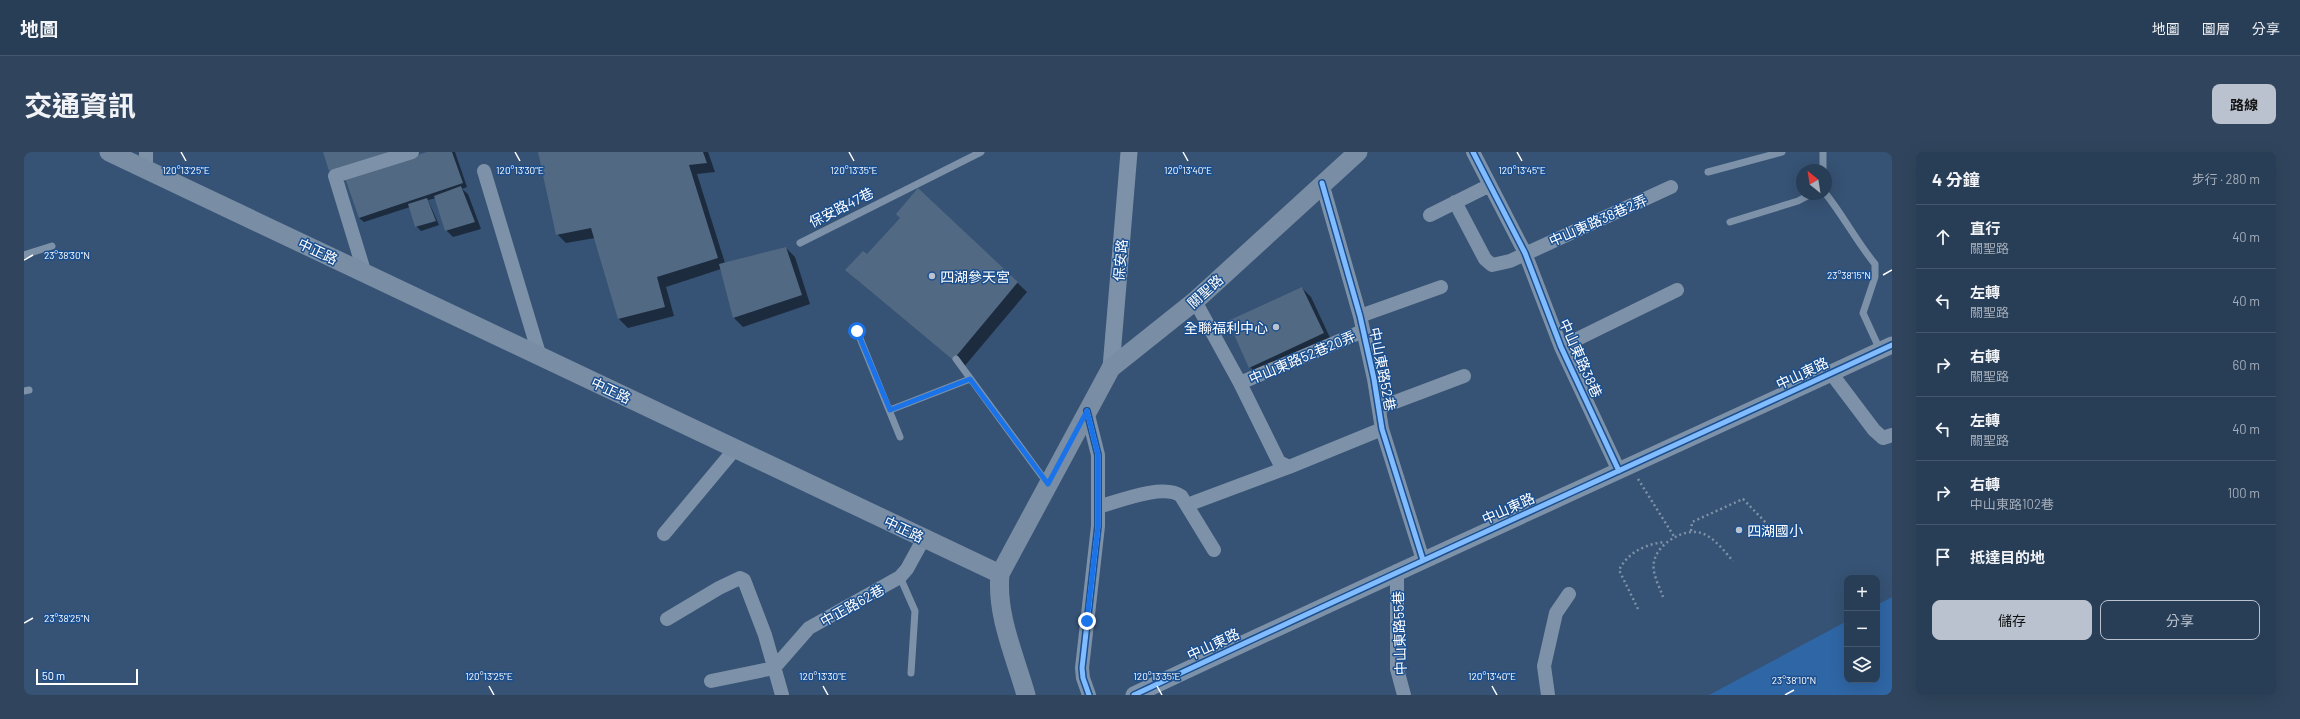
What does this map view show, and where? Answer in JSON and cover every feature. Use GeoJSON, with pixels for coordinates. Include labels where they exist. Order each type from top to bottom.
{"type":"FeatureCollection","features":[{"type":"Feature","properties":{"kind":"main road","name":"中正路"},"geometry":{"type":"LineString","coordinates":[[109,152],[146,161],[365,274],[1000,574]]}},
{"type":"Feature","properties":{"kind":"main road","name":"關聖路"},"geometry":{"type":"LineString","coordinates":[[1000,574],[1111,368],[1195,301],[1322,183],[1358,152]]}},
{"type":"Feature","properties":{"kind":"main road"},"geometry":{"type":"LineString","coordinates":[[1000,574],[998,593],[1001,609],[1026,695]]}},
{"type":"Feature","properties":{"kind":"street"},"geometry":{"type":"LineString","coordinates":[[365,274],[335,176],[412,152]]}},
{"type":"Feature","properties":{"kind":"street","name":"保安路"},"geometry":{"type":"LineString","coordinates":[[1111,368],[1129,152]]}},
{"type":"Feature","properties":{"kind":"street","name":"中山東路38巷"},"geometry":{"type":"LineString","coordinates":[[1475,153],[1525,253],[1561,347],[1619,472]]}},
{"type":"Feature","properties":{"kind":"street"},"geometry":{"type":"LineString","coordinates":[[484,171],[540,357]]}},
{"type":"Feature","properties":{"kind":"street","name":"中山東路52巷"},"geometry":{"type":"LineString","coordinates":[[1322,183],[1360,316],[1382,429],[1423,560]]}},
{"type":"Feature","properties":{"kind":"street"},"geometry":{"type":"LineString","coordinates":[[1430,215],[1490,185]]}},
{"type":"Feature","properties":{"kind":"street","name":"中山東路38巷2弄"},"geometry":{"type":"LineString","coordinates":[[1455,202],[1485,259],[1492,265],[1510,261],[1671,187]]}},
{"type":"Feature","properties":{"kind":"street"},"geometry":{"type":"LineString","coordinates":[[1360,316],[1440,287]]}},
{"type":"Feature","properties":{"kind":"street"},"geometry":{"type":"LineString","coordinates":[[1561,347],[1677,290]]}},
{"type":"Feature","properties":{"kind":"street","name":"中山東路52巷20弄"},"geometry":{"type":"LineString","coordinates":[[1195,301],[1240,383],[1279,462],[1289,467]]}},
{"type":"Feature","properties":{"kind":"street","name":"中山東路52巷20弄"},"geometry":{"type":"LineString","coordinates":[[1240,383],[1363,331]]}},
{"type":"Feature","properties":{"kind":"street","name":"中山東路"},"geometry":{"type":"LineString","coordinates":[[1134,695],[1397,571],[1619,472],[1886,348]]}},
{"type":"Feature","properties":{"kind":"street"},"geometry":{"type":"LineString","coordinates":[[1831,373],[1874,430],[1883,438],[1892,435]]}},
{"type":"Feature","properties":{"kind":"street"},"geometry":{"type":"LineString","coordinates":[[1379,408],[1464,376]]}},
{"type":"Feature","properties":{"kind":"street"},"geometry":{"type":"LineString","coordinates":[[1087,411],[1098,455],[1098,526],[1082,668],[1088,695]]}},
{"type":"Feature","properties":{"kind":"street"},"geometry":{"type":"LineString","coordinates":[[1187,506],[1382,429]]}},
{"type":"Feature","properties":{"kind":"street"},"geometry":{"type":"LineString","coordinates":[[664,534],[735,449]]}},
{"type":"Feature","properties":{"kind":"street"},"geometry":{"type":"LineString","coordinates":[[1098,507],[1168,490],[1181,496],[1214,550]]}},
{"type":"Feature","properties":{"kind":"street","name":"中正路62巷"},"geometry":{"type":"LineString","coordinates":[[774,668],[809,628],[900,577],[907,569],[924,538]]}},
{"type":"Feature","properties":{"kind":"street","name":"中山東路55巷"},"geometry":{"type":"LineString","coordinates":[[1397,571],[1397,670],[1404,695]]}},
{"type":"Feature","properties":{"kind":"street"},"geometry":{"type":"LineString","coordinates":[[667,619],[724,585],[740,578],[744,580],[749,589],[782,695]]}},
{"type":"Feature","properties":{"kind":"street"},"geometry":{"type":"LineString","coordinates":[[1548,695],[1544,666],[1556,613],[1569,594]]}},
{"type":"Feature","properties":{"kind":"street"},"geometry":{"type":"LineString","coordinates":[[711,681],[774,668]]}},
{"type":"Feature","properties":{"kind":"lane","name":"保安路47巷"},"geometry":{"type":"LineString","coordinates":[[800,243],[981,152]]}},
{"type":"Feature","properties":{"kind":"lane"},"geometry":{"type":"LineString","coordinates":[[1708,172],[1782,152]]}},
{"type":"Feature","properties":{"kind":"lane"},"geometry":{"type":"LineString","coordinates":[[1823,152],[1823,164]]}},
{"type":"Feature","properties":{"kind":"lane"},"geometry":{"type":"LineString","coordinates":[[1730,222],[1798,200]]}},
{"type":"Feature","properties":{"kind":"lane"},"geometry":{"type":"LineString","coordinates":[[1830,200],[1861,247],[1875,264],[1875,277],[1863,313],[1886,348]]}},
{"type":"Feature","properties":{"kind":"lane"},"geometry":{"type":"LineString","coordinates":[[24,255],[52,246]]}},
{"type":"Feature","properties":{"kind":"lane"},"geometry":{"type":"LineString","coordinates":[[857,331],[900,437]]}},
{"type":"Feature","properties":{"kind":"lane"},"geometry":{"type":"LineString","coordinates":[[956,360],[1048,484]]}},
{"type":"Feature","properties":{"kind":"lane"},"geometry":{"type":"LineString","coordinates":[[890,410],[970,379]]}},
{"type":"Feature","properties":{"kind":"lane"},"geometry":{"type":"LineString","coordinates":[[900,577],[915,612],[911,673]]}},
{"type":"Feature","properties":{"kind":"path"},"geometry":{"type":"LineString","coordinates":[[1638,478],[1675,538]]}},
{"type":"Feature","properties":{"kind":"path"},"geometry":{"type":"LineString","coordinates":[[1691,532],[1692,522],[1743,499],[1770,528]]}},
{"type":"Feature","properties":{"kind":"path"},"geometry":{"type":"LineString","coordinates":[[1638,609],[1619,570],[1624,560],[1648,543],[1666,542],[1691,532],[1705,534],[1719,545],[1733,561]]}},
{"type":"Feature","properties":{"kind":"path"},"geometry":{"type":"LineString","coordinates":[[1663,597],[1653,571],[1655,558],[1666,542]]}},
{"type":"Feature","properties":{"kind":"shaded area"},"geometry":{"type":"Polygon","coordinates":[[[1892,597],[1892,695],[1709,695],[1844,623],[1844,683],[1880,683],[1880,603],[1892,597]]]}},
{"type":"Feature","properties":{"kind":"building"},"geometry":{"type":"Polygon","coordinates":[[[323,152],[389,152],[329,171],[323,152]]]}},
{"type":"Feature","properties":{"kind":"building"},"geometry":{"type":"Polygon","coordinates":[[[427,152],[452,152],[463,183],[359,218],[345,178],[427,152]]]}},
{"type":"Feature","properties":{"kind":"building"},"geometry":{"type":"Polygon","coordinates":[[[538,152],[703,152],[707,163],[689,165],[718,258],[657,277],[665,307],[618,319],[591,228],[556,235],[538,152]]]}},
{"type":"Feature","properties":{"kind":"building"},"geometry":{"type":"Polygon","coordinates":[[[461,186],[475,222],[445,231],[434,196],[461,186]]]}},
{"type":"Feature","properties":{"kind":"building","name":"四湖參天宮"},"geometry":{"type":"Polygon","coordinates":[[[918,188],[1018,282],[953,360],[845,270],[863,251],[867,254],[900,218],[896,214],[918,188]]]}},
{"type":"Feature","properties":{"kind":"building"},"geometry":{"type":"Polygon","coordinates":[[[427,198],[436,221],[415,227],[408,204],[427,198]]]}},
{"type":"Feature","properties":{"kind":"building"},"geometry":{"type":"Polygon","coordinates":[[[786,247],[802,295],[733,318],[719,264],[786,247]]]}},
{"type":"Feature","properties":{"kind":"building","name":"全聯福利中心"},"geometry":{"type":"Polygon","coordinates":[[[1302,287],[1324,333],[1249,368],[1228,321],[1302,287]]]}},
{"type":"Feature","properties":{"kind":"cycle path"},"geometry":{"type":"LineString","coordinates":[[1473,152],[1525,253],[1561,347],[1619,471]]}},
{"type":"Feature","properties":{"kind":"cycle path"},"geometry":{"type":"LineString","coordinates":[[1322,183],[1360,316],[1374,379],[1382,429],[1423,560]]}},
{"type":"Feature","properties":{"kind":"cycle path"},"geometry":{"type":"LineString","coordinates":[[1134,695],[1892,345]]}},
{"type":"Feature","properties":{"kind":"cycle path"},"geometry":{"type":"LineString","coordinates":[[1087,411],[1098,455],[1098,526],[1082,668],[1083,678],[1089,695]]}},
{"type":"Feature","properties":{"kind":"place","name":"四湖參天宮"},"geometry":{"type":"Point","coordinates":[932,276]}},
{"type":"Feature","properties":{"kind":"place","name":"全聯福利中心"},"geometry":{"type":"Point","coordinates":[1276,327]}},
{"type":"Feature","properties":{"kind":"place","name":"四湖國小"},"geometry":{"type":"Point","coordinates":[1739,530]}},
{"type":"Feature","properties":{"kind":"route"},"geometry":{"type":"LineString","coordinates":[[857,331],[890,410],[970,379],[1048,484],[1087,411],[1098,455],[1098,526],[1087,621]]}}]}
